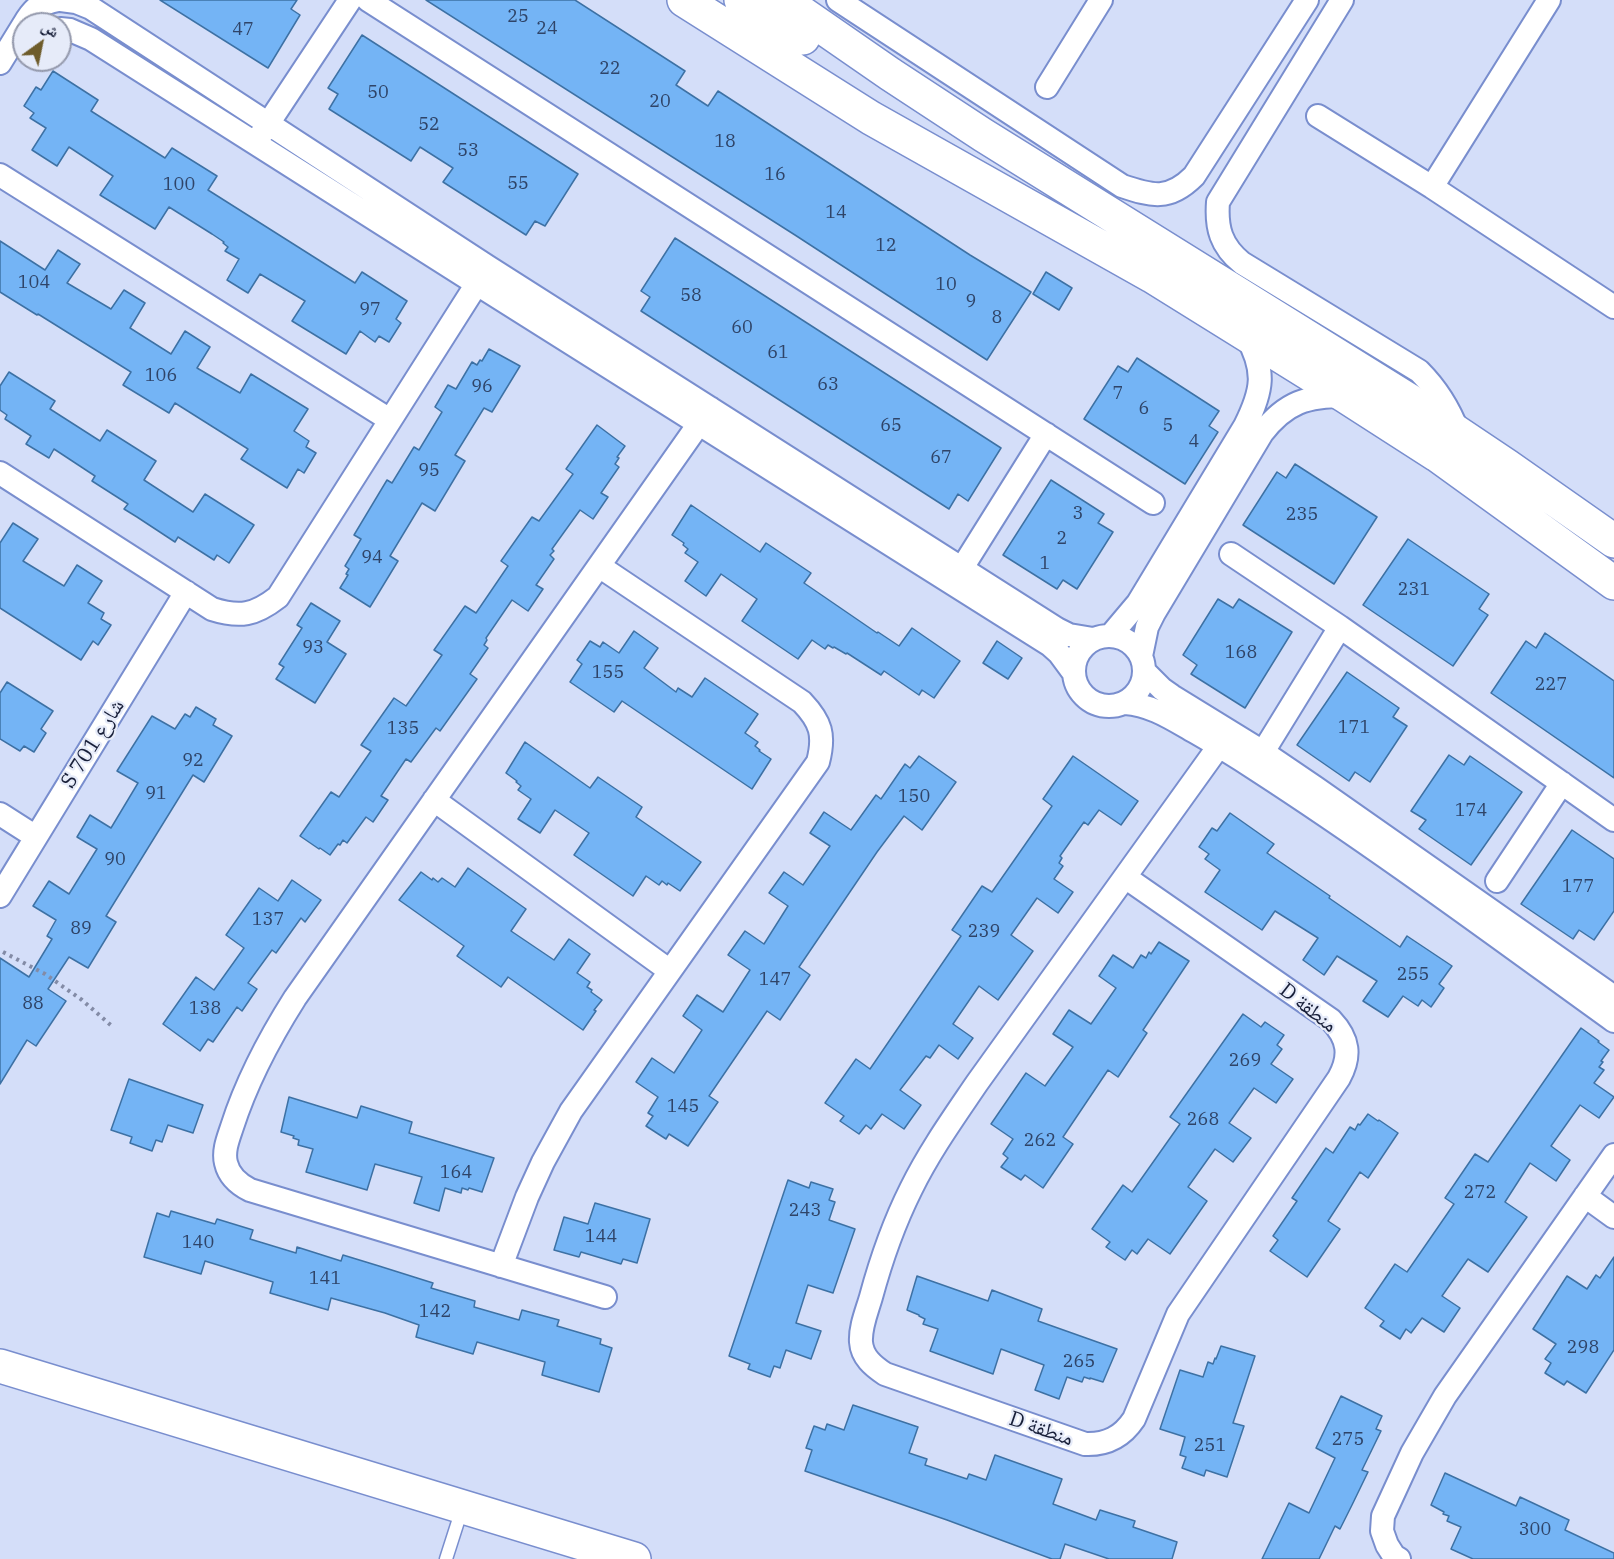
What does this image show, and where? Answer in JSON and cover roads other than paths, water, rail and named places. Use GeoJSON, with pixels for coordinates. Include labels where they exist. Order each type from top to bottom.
{"type":"FeatureCollection","features":[{"type":"Feature","properties":{"kind":"street"},"geometry":{"type":"LineString","coordinates":[[33,12],[43,3],[60,0],[76,2],[91,8],[262,133],[704,415],[1050,645],[1059,652],[1073,672]]}},
{"type":"Feature","properties":{"kind":"street"},"geometry":{"type":"LineString","coordinates":[[262,133],[350,0]]}},
{"type":"Feature","properties":{"kind":"street"},"geometry":{"type":"LineString","coordinates":[[368,0],[1152,503]]}},
{"type":"Feature","properties":{"kind":"street"},"geometry":{"type":"LineString","coordinates":[[684,0],[871,118],[1152,276],[1345,396],[1437,455],[1614,583]]}},
{"type":"Feature","properties":{"kind":"street"},"geometry":{"type":"LineString","coordinates":[[741,0],[847,64],[890,74]]}},
{"type":"Feature","properties":{"kind":"street"},"geometry":{"type":"LineString","coordinates":[[783,0],[890,74],[1010,151],[1358,367],[1458,432],[1614,541]]}},
{"type":"Feature","properties":{"kind":"street"},"geometry":{"type":"LineString","coordinates":[[838,0],[1122,186],[1146,194],[1158,195],[1179,188],[1194,176],[1307,0]]}},
{"type":"Feature","properties":{"kind":"street"},"geometry":{"type":"LineString","coordinates":[[1047,87],[1101,0]]}},
{"type":"Feature","properties":{"kind":"street"},"geometry":{"type":"LineString","coordinates":[[1342,0],[1218,202],[1217,218],[1220,232],[1233,256],[1242,263],[1419,371],[1443,399],[1458,432]]}},
{"type":"Feature","properties":{"kind":"street"},"geometry":{"type":"LineString","coordinates":[[1432,187],[1549,0]]}},
{"type":"Feature","properties":{"kind":"street"},"geometry":{"type":"LineString","coordinates":[[72,31],[91,39],[262,133]]}},
{"type":"Feature","properties":{"kind":"street"},"geometry":{"type":"LineString","coordinates":[[0,63],[12,45]]}},
{"type":"Feature","properties":{"kind":"street"},"geometry":{"type":"LineString","coordinates":[[1242,102],[1269,119]]}},
{"type":"Feature","properties":{"kind":"street"},"geometry":{"type":"LineString","coordinates":[[1318,116],[1432,187],[1614,308]]}},
{"type":"Feature","properties":{"kind":"street"},"geometry":{"type":"LineString","coordinates":[[0,176],[390,420]]}},
{"type":"Feature","properties":{"kind":"street"},"geometry":{"type":"LineString","coordinates":[[0,473],[212,609],[229,615],[247,614],[264,608],[278,597],[482,275]]}},
{"type":"Feature","properties":{"kind":"street"},"geometry":{"type":"LineString","coordinates":[[1245,334],[1255,352],[1260,372],[1259,392],[1253,411],[1138,603],[1102,637],[1084,644],[1078,652],[1073,672],[1075,683],[1090,701],[1114,706],[1125,703],[1138,704],[1224,739],[1263,752],[1614,997]]}},
{"type":"Feature","properties":{"kind":"street"},"geometry":{"type":"LineString","coordinates":[[1125,703],[1139,690],[1143,681],[1147,627],[1154,613],[1262,433],[1273,419],[1286,409],[1305,400],[1325,396],[1345,396]]}},
{"type":"Feature","properties":{"kind":"street"},"geometry":{"type":"LineString","coordinates":[[605,1297],[250,1190],[234,1179],[226,1162],[226,1144],[254,1069],[295,998],[704,415]]}},
{"type":"Feature","properties":{"kind":"street"},"geometry":{"type":"LineString","coordinates":[[704,415],[962,568],[1057,630],[1070,635],[1129,641],[1136,648],[1143,664],[1162,689],[1224,739],[1614,1021]]}},
{"type":"Feature","properties":{"kind":"street"},"geometry":{"type":"LineString","coordinates":[[962,568],[1046,434]]}},
{"type":"Feature","properties":{"kind":"street"},"geometry":{"type":"LineString","coordinates":[[1231,554],[1340,627],[1614,820]]}},
{"type":"Feature","properties":{"kind":"street"},"geometry":{"type":"LineString","coordinates":[[501,1266],[527,1197],[559,1132],[818,762],[822,746],[820,729],[813,714],[802,702],[599,566]]}},
{"type":"Feature","properties":{"kind":"street","name":"S 701 شارع"},"geometry":{"type":"LineString","coordinates":[[0,896],[186,592]]}},
{"type":"Feature","properties":{"kind":"street"},"geometry":{"type":"LineString","coordinates":[[1263,752],[1340,627]]}},
{"type":"Feature","properties":{"kind":"street","name":"D منطقة"},"geometry":{"type":"LineString","coordinates":[[1125,878],[1331,1020],[1339,1028],[1347,1050],[1343,1070],[1338,1078],[1178,1314],[1129,1428],[1112,1441],[1085,1444],[885,1374],[868,1361],[863,1351],[861,1335],[875,1280],[892,1233],[911,1188],[942,1136],[977,1083],[1224,739]]}},
{"type":"Feature","properties":{"kind":"street"},"geometry":{"type":"LineString","coordinates":[[1497,881],[1562,783]]}},
{"type":"Feature","properties":{"kind":"street"},"geometry":{"type":"LineString","coordinates":[[434,800],[670,971]]}},
{"type":"Feature","properties":{"kind":"street"},"geometry":{"type":"LineString","coordinates":[[0,814],[36,837]]}},
{"type":"Feature","properties":{"kind":"street"},"geometry":{"type":"LineString","coordinates":[[1399,1559],[1386,1545],[1382,1531],[1383,1516],[1412,1453],[1445,1396],[1614,1155]]}},
{"type":"Feature","properties":{"kind":"street"},"geometry":{"type":"LineString","coordinates":[[1585,1196],[1614,1217]]}},
{"type":"Feature","properties":{"kind":"street"},"geometry":{"type":"LineString","coordinates":[[0,1366],[634,1559]]}},
{"type":"Feature","properties":{"kind":"lane"},"geometry":{"type":"LineString","coordinates":[[446,1559],[463,1507]]}}]}
